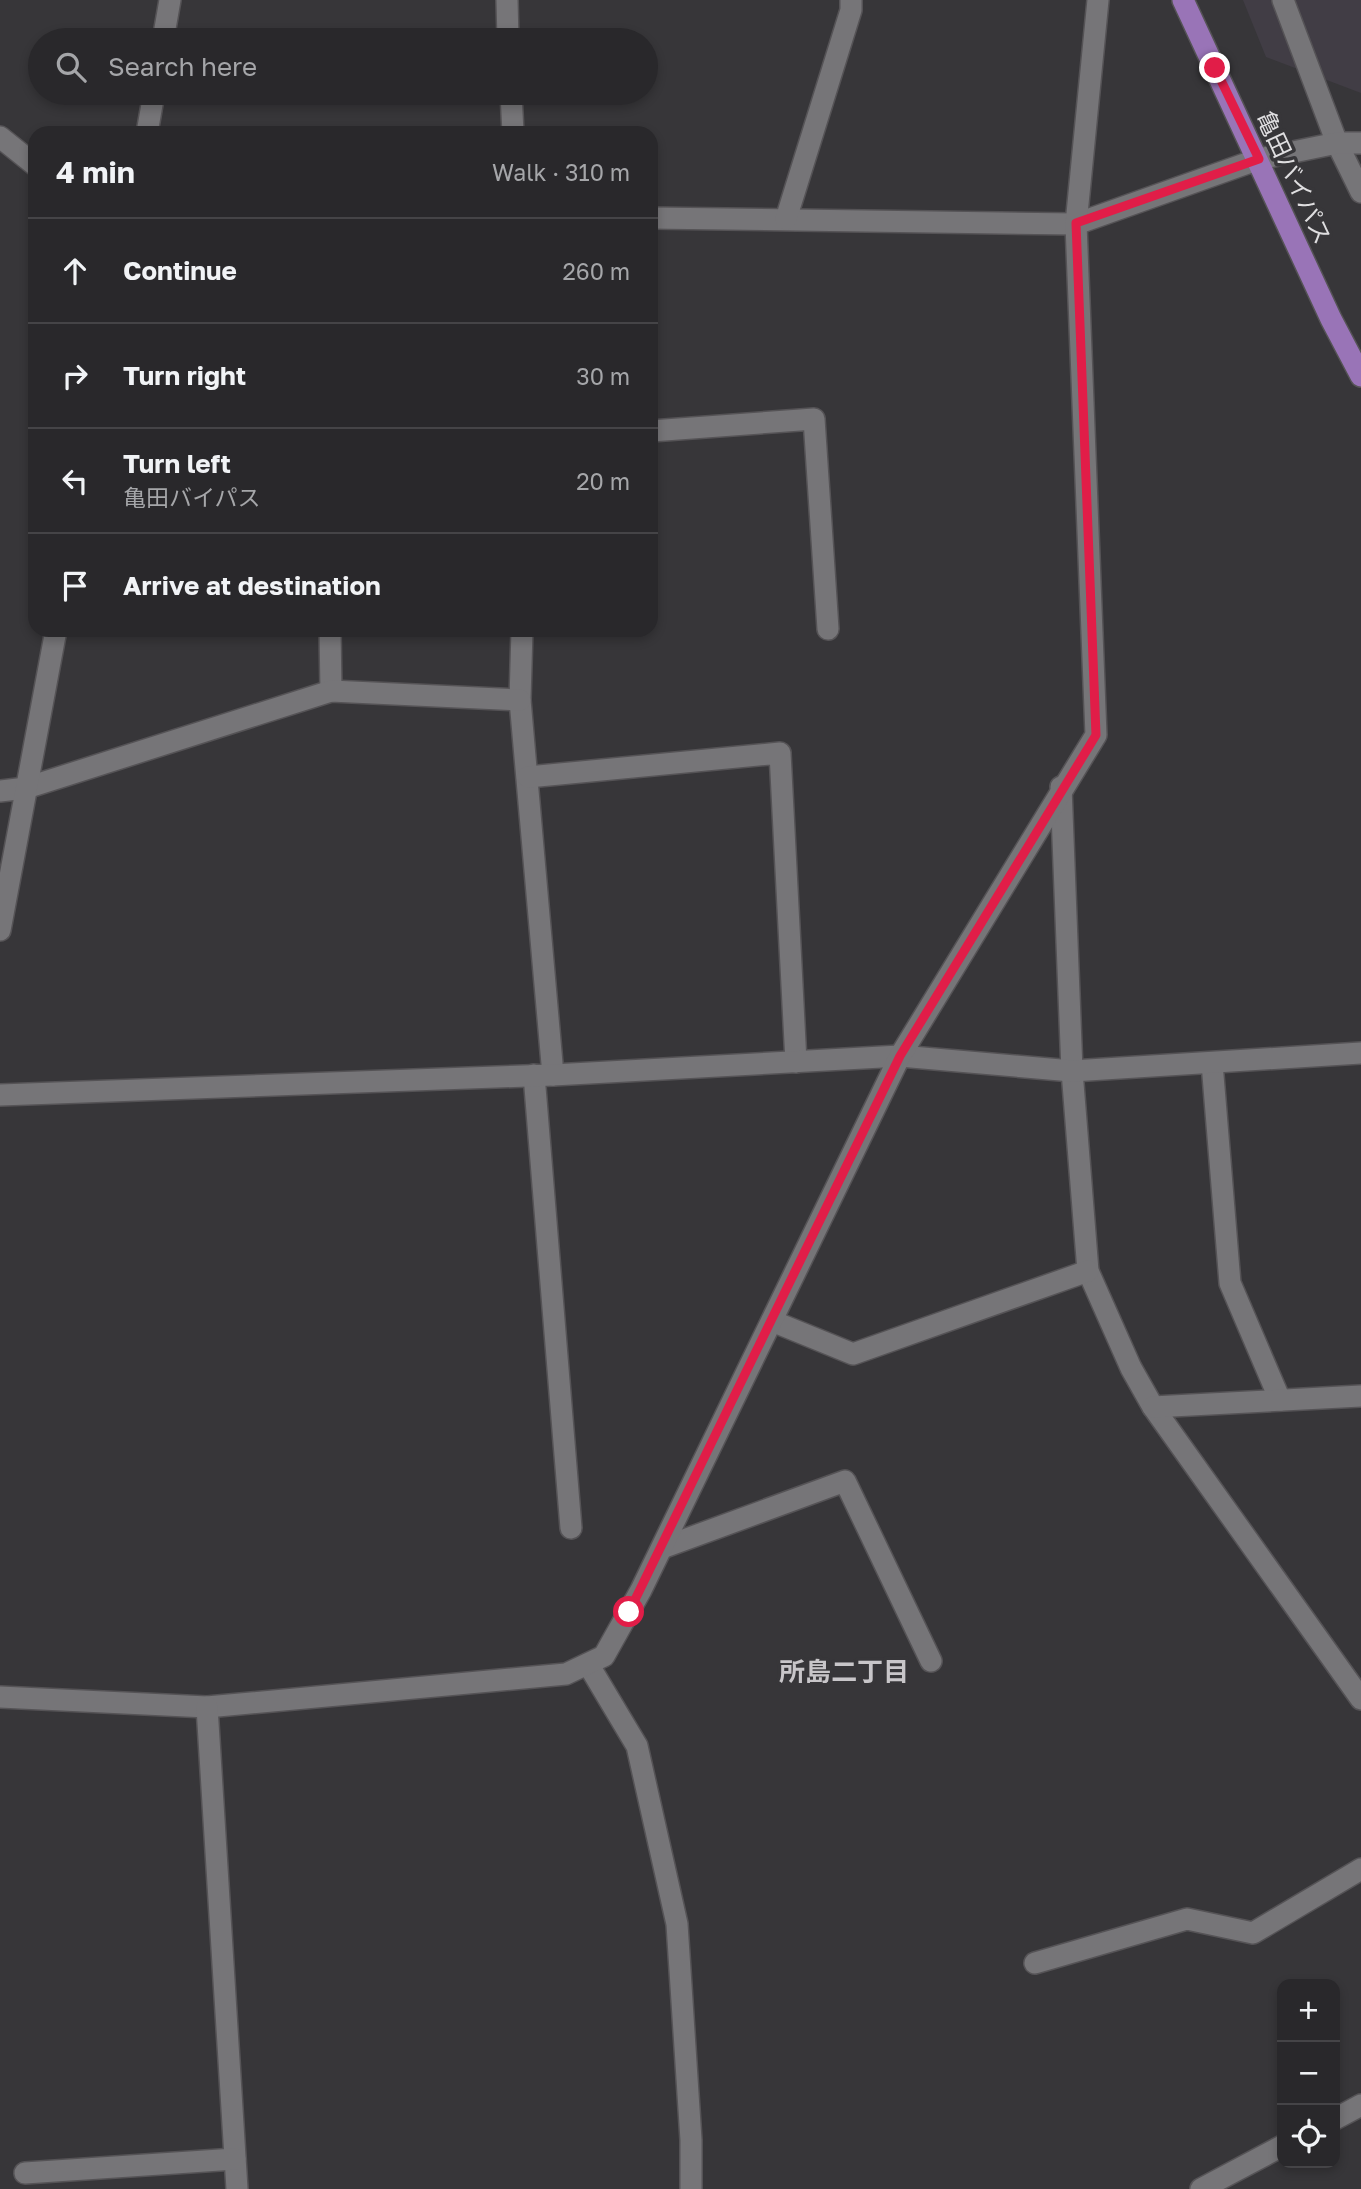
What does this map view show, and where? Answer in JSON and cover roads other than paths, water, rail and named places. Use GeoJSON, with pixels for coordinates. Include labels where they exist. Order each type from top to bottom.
{"type":"FeatureCollection","features":[{"type":"Feature","properties":{"kind":"main road","name":"亀田バイパス"},"geometry":{"type":"LineString","coordinates":[[1183,0],[1331,319],[1361,376]]}},
{"type":"Feature","properties":{"kind":"street"},"geometry":{"type":"LineString","coordinates":[[165,28],[170,0]]}},
{"type":"Feature","properties":{"kind":"street"},"geometry":{"type":"LineString","coordinates":[[507,0],[508,28]]}},
{"type":"Feature","properties":{"kind":"street"},"geometry":{"type":"LineString","coordinates":[[786,219],[851,10],[850,0]]}},
{"type":"Feature","properties":{"kind":"street"},"geometry":{"type":"LineString","coordinates":[[0,1697],[207,1707],[566,1674],[604,1656],[662,1548],[900,1056],[1096,735],[1076,223],[1098,0]]}},
{"type":"Feature","properties":{"kind":"street"},"geometry":{"type":"LineString","coordinates":[[1283,0],[1337,144],[1361,192]]}},
{"type":"Feature","properties":{"kind":"street"},"geometry":{"type":"LineString","coordinates":[[148,126],[152,105]]}},
{"type":"Feature","properties":{"kind":"street"},"geometry":{"type":"LineString","coordinates":[[512,105],[513,126]]}},
{"type":"Feature","properties":{"kind":"street"},"geometry":{"type":"LineString","coordinates":[[0,137],[28,159]]}},
{"type":"Feature","properties":{"kind":"street"},"geometry":{"type":"LineString","coordinates":[[658,218],[1076,223],[1259,159],[1337,144],[1361,143]]}},
{"type":"Feature","properties":{"kind":"street"},"geometry":{"type":"LineString","coordinates":[[658,430],[814,419],[828,629]]}},
{"type":"Feature","properties":{"kind":"street"},"geometry":{"type":"LineString","coordinates":[[0,930],[55,637]]}},
{"type":"Feature","properties":{"kind":"street"},"geometry":{"type":"LineString","coordinates":[[330,637],[331,691]]}},
{"type":"Feature","properties":{"kind":"street"},"geometry":{"type":"LineString","coordinates":[[522,637],[520,700],[527,777],[571,1528]]}},
{"type":"Feature","properties":{"kind":"street"},"geometry":{"type":"LineString","coordinates":[[0,791],[26,788],[331,691],[520,700]]}},
{"type":"Feature","properties":{"kind":"street"},"geometry":{"type":"LineString","coordinates":[[527,777],[780,753],[796,1062]]}},
{"type":"Feature","properties":{"kind":"street"},"geometry":{"type":"LineString","coordinates":[[1062,787],[1072,1071],[1088,1271],[1131,1368],[1153,1407],[1361,1699]]}},
{"type":"Feature","properties":{"kind":"street"},"geometry":{"type":"LineString","coordinates":[[0,1095],[543,1075],[900,1056],[1072,1071],[1361,1054]]}},
{"type":"Feature","properties":{"kind":"street"},"geometry":{"type":"LineString","coordinates":[[1212,1063],[1230,1283],[1280,1400]]}},
{"type":"Feature","properties":{"kind":"street"},"geometry":{"type":"LineString","coordinates":[[772,1321],[853,1354],[1088,1271]]}},
{"type":"Feature","properties":{"kind":"street"},"geometry":{"type":"LineString","coordinates":[[1153,1407],[1361,1396]]}},
{"type":"Feature","properties":{"kind":"street"},"geometry":{"type":"LineString","coordinates":[[662,1548],[845,1481],[931,1661]]}},
{"type":"Feature","properties":{"kind":"street"},"geometry":{"type":"LineString","coordinates":[[588,1664],[636,1746],[677,1924],[691,2140],[691,2189]]}},
{"type":"Feature","properties":{"kind":"street"},"geometry":{"type":"LineString","coordinates":[[207,1707],[237,2189]]}},
{"type":"Feature","properties":{"kind":"street"},"geometry":{"type":"LineString","coordinates":[[1035,1963],[1187,1919],[1253,1933],[1361,1870]]}},
{"type":"Feature","properties":{"kind":"street"},"geometry":{"type":"LineString","coordinates":[[1340,2116],[1361,2105]]}},
{"type":"Feature","properties":{"kind":"street"},"geometry":{"type":"LineString","coordinates":[[1201,2189],[1277,2149]]}},
{"type":"Feature","properties":{"kind":"street"},"geometry":{"type":"LineString","coordinates":[[25,2173],[235,2159]]}},
{"type":"Feature","properties":{"kind":"district","name":"所島二丁目"},"geometry":{"type":"Point","coordinates":[844,1671]}}]}
